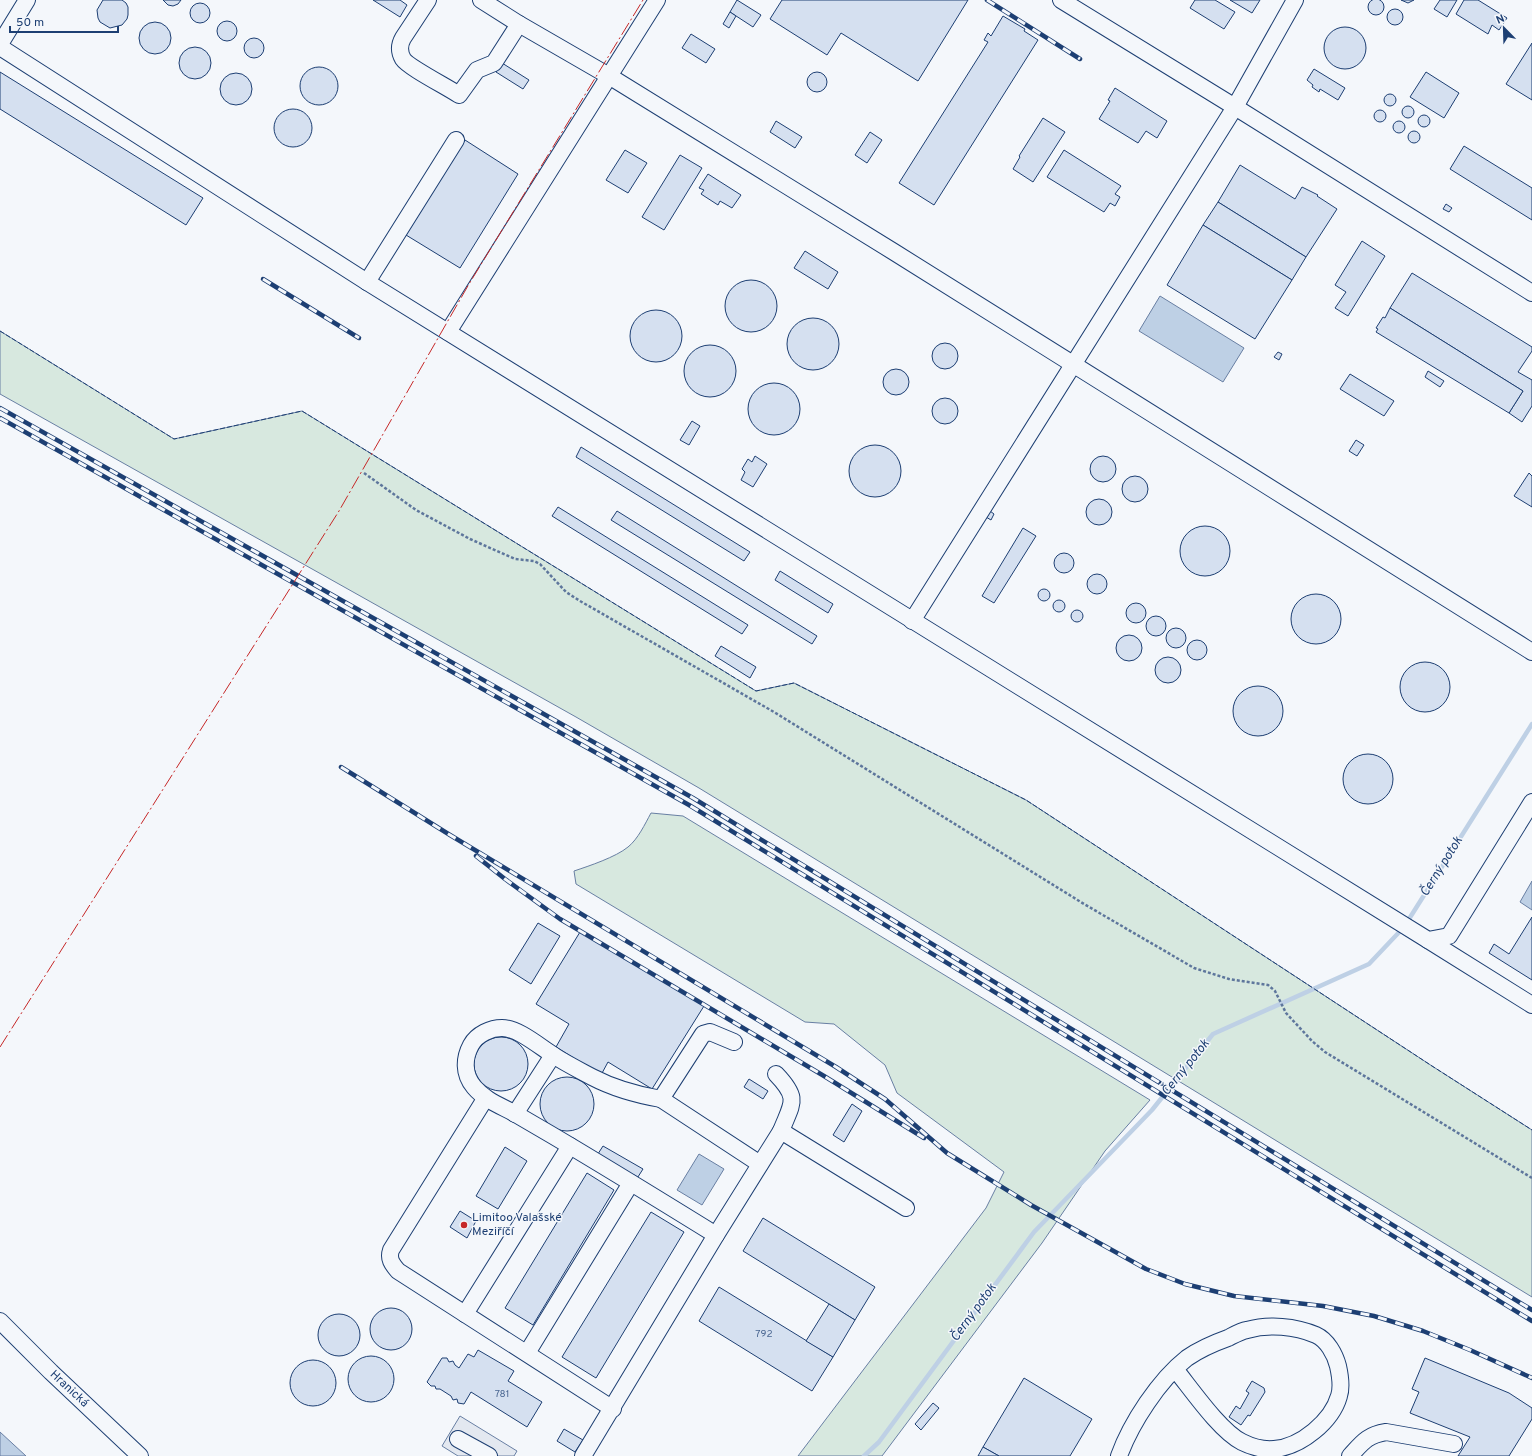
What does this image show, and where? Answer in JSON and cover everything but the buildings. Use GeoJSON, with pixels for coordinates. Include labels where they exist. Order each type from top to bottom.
{"type":"FeatureCollection","features":[{"type":"Feature","properties":{"kind":"street"},"geometry":{"type":"LineString","coordinates":[[27,0],[0,46],[367,282],[1532,1005]]}},
{"type":"Feature","properties":{"kind":"street"},"geometry":{"type":"LineString","coordinates":[[428,0],[402,38],[400,43],[400,53],[405,62],[460,95],[477,70],[494,63],[519,24]]}},
{"type":"Feature","properties":{"kind":"street"},"geometry":{"type":"LineString","coordinates":[[482,0],[519,24],[609,76],[1530,647]]}},
{"type":"Feature","properties":{"kind":"street"},"geometry":{"type":"LineString","coordinates":[[448,332],[657,0]]}},
{"type":"Feature","properties":{"kind":"street"},"geometry":{"type":"LineString","coordinates":[[1061,0],[1532,293]]}},
{"type":"Feature","properties":{"kind":"street"},"geometry":{"type":"LineString","coordinates":[[912,621],[1234,107],[1295,0]]}},
{"type":"Feature","properties":{"kind":"street"},"geometry":{"type":"LineString","coordinates":[[367,282],[456,140]]}},
{"type":"Feature","properties":{"kind":"street"},"geometry":{"type":"LineString","coordinates":[[1428,940],[1449,936],[1532,802]]}},
{"type":"Feature","properties":{"kind":"street"},"geometry":{"type":"LineString","coordinates":[[716,1235],[570,1146],[515,1114],[485,1099],[473,1086],[467,1075],[465,1064],[467,1052],[473,1042],[482,1034],[492,1029],[504,1028],[515,1031],[594,1078],[638,1095],[661,1099],[760,1164]]}},
{"type":"Feature","properties":{"kind":"street"},"geometry":{"type":"LineString","coordinates":[[661,1099],[703,1034],[710,1032],[734,1042]]}},
{"type":"Feature","properties":{"kind":"street"},"geometry":{"type":"LineString","coordinates":[[515,1114],[553,1055]]}},
{"type":"Feature","properties":{"kind":"street"},"geometry":{"type":"LineString","coordinates":[[584,1456],[716,1235],[781,1132],[792,1098],[791,1092],[787,1086],[776,1074]]}},
{"type":"Feature","properties":{"kind":"street"},"geometry":{"type":"LineString","coordinates":[[485,1099],[391,1250],[389,1255],[393,1265],[398,1271],[613,1409]]}},
{"type":"Feature","properties":{"kind":"street"},"geometry":{"type":"LineString","coordinates":[[781,1132],[906,1208]]}},
{"type":"Feature","properties":{"kind":"street"},"geometry":{"type":"LineString","coordinates":[[465,1314],[570,1146]]}},
{"type":"Feature","properties":{"kind":"street"},"geometry":{"type":"LineString","coordinates":[[527,1353],[631,1183]]}},
{"type":"Feature","properties":{"kind":"street","name":"Hranická"},"geometry":{"type":"LineString","coordinates":[[0,1321],[51,1372],[140,1456]]}},
{"type":"Feature","properties":{"kind":"street"},"geometry":{"type":"LineString","coordinates":[[1119,1456],[1126,1438],[1150,1398],[1175,1369],[1188,1358],[1207,1346],[1247,1330],[1267,1327],[1291,1328],[1317,1335],[1328,1345],[1336,1359],[1340,1376],[1340,1394],[1335,1407],[1310,1434],[1293,1444],[1275,1449],[1256,1448],[1241,1442],[1221,1425],[1175,1369]]}},
{"type":"Feature","properties":{"kind":"street"},"geometry":{"type":"LineString","coordinates":[[1350,1456],[1368,1437],[1386,1432],[1454,1444]]}},
{"type":"Feature","properties":{"kind":"street"},"geometry":{"type":"LineString","coordinates":[[458,1439],[489,1456]]}},
{"type":"Feature","properties":{"kind":"path"},"geometry":{"type":"LineString","coordinates":[[364,472],[416,510],[463,535],[515,559],[534,561],[540,564],[566,592],[580,601],[774,712],[1084,904],[1194,968],[1229,979],[1268,985],[1275,991],[1286,1014],[1312,1041],[1326,1052],[1532,1178]]}},
{"type":"Feature","properties":{"kind":"shaded area"},"geometry":{"type":"Polygon","coordinates":[[[0,331],[174,439],[302,411],[756,691],[794,683],[1026,800],[1532,1130],[1532,1297],[699,788],[576,717],[0,394],[0,331]]]}},
{"type":"Feature","properties":{"kind":"shaded area"},"geometry":{"type":"Polygon","coordinates":[[[651,813],[683,816],[1150,1100],[1105,1151],[1042,1243],[882,1456],[798,1456],[986,1208],[1004,1172],[897,1093],[885,1065],[834,1024],[805,1022],[576,884],[574,871],[610,858],[623,851],[632,844],[638,836],[651,813]]]}},
{"type":"Feature","properties":{"kind":"shaded area"},"geometry":{"type":"Polygon","coordinates":[[[460,1416],[517,1451],[514,1456],[458,1456],[442,1446],[460,1416]]]}},
{"type":"Feature","properties":{"kind":"water"},"geometry":{"type":"Polygon","coordinates":[[[1160,296],[1244,348],[1223,382],[1139,331],[1160,296]]]}},
{"type":"Feature","properties":{"kind":"water"},"geometry":{"type":"Polygon","coordinates":[[[1532,881],[1532,910],[1520,902],[1532,881]]]}},
{"type":"Feature","properties":{"kind":"water"},"geometry":{"type":"Polygon","coordinates":[[[699,1154],[724,1169],[702,1205],[677,1190],[699,1154]]]}},
{"type":"Feature","properties":{"kind":"water"},"geometry":{"type":"Polygon","coordinates":[[[0,1432],[26,1456],[0,1456],[0,1432]]]}},
{"type":"Feature","properties":{"kind":"waterway","name":"Černý potok"},"geometry":{"type":"LineString","coordinates":[[864,1456],[879,1442],[1034,1232],[1152,1110],[1213,1034],[1369,964],[1404,927],[1532,724]]}},
{"type":"Feature","properties":{"kind":"railway"},"geometry":{"type":"LineString","coordinates":[[987,0],[1080,59]]}},
{"type":"Feature","properties":{"kind":"railway"},"geometry":{"type":"LineString","coordinates":[[263,279],[359,338]]}},
{"type":"Feature","properties":{"kind":"railway"},"geometry":{"type":"LineString","coordinates":[[0,408],[693,798],[1532,1310]]}},
{"type":"Feature","properties":{"kind":"railway"},"geometry":{"type":"LineString","coordinates":[[0,418],[689,805],[1532,1321]]}},
{"type":"Feature","properties":{"kind":"railway"},"geometry":{"type":"LineString","coordinates":[[341,767],[450,835],[836,1067],[885,1099],[947,1153],[1031,1205],[1146,1269],[1185,1284],[1234,1296],[1323,1306],[1374,1316],[1423,1331],[1532,1378]]}},
{"type":"Feature","properties":{"kind":"railway"},"geometry":{"type":"LineString","coordinates":[[476,856],[560,919],[824,1076],[924,1138]]}},
{"type":"Feature","properties":{"kind":"fence"},"geometry":{"type":"LineString","coordinates":[[0,331],[174,439],[302,411],[756,691],[794,683],[1026,800],[1532,1130]]}},
{"type":"Feature","properties":{"kind":"power"},"geometry":{"type":"LineString","coordinates":[[0,1047],[339,511],[469,284],[643,0]]}},
{"type":"Feature","properties":{"kind":"place","name":"Limitoo Valašské Meziříčí"},"geometry":{"type":"Point","coordinates":[464,1225]}}]}
